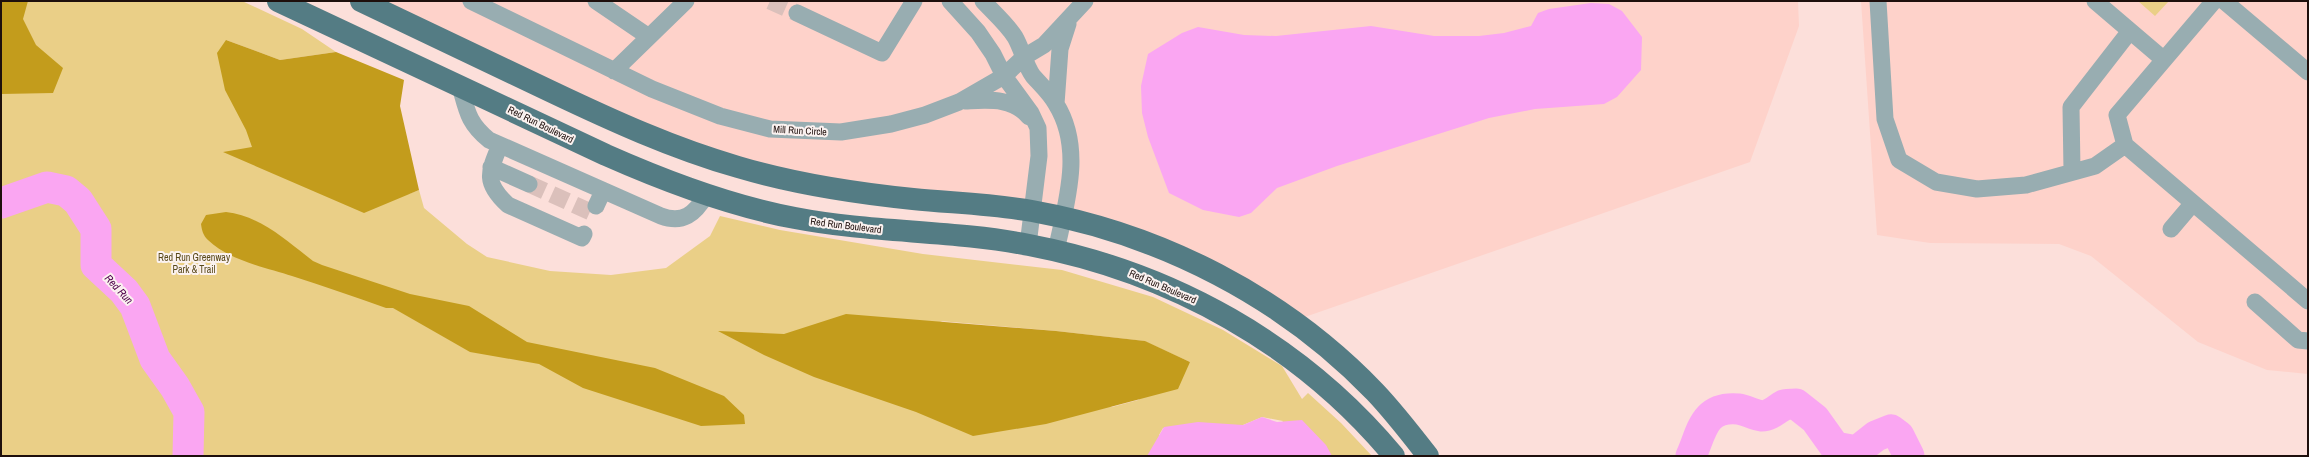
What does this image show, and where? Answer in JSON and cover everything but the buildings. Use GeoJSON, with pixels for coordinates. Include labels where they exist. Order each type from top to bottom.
{"type":"FeatureCollection","features":[{"type":"Feature","properties":{"kind":"main road","name":"Red Run Boulevard"},"geometry":{"type":"LineString","coordinates":[[278,1],[648,174],[739,205],[795,218],[845,226],[1028,245],[1099,261],[1149,278],[1192,297],[1237,322],[1279,349],[1351,409],[1394,456]]}},
{"type":"Feature","properties":{"kind":"main road"},"geometry":{"type":"LineString","coordinates":[[361,1],[630,128],[691,153],[740,168],[825,189],[1032,211],[1106,228],[1160,247],[1210,270],[1253,294],[1297,323],[1374,391],[1428,456]]}},
{"type":"Feature","properties":{"kind":"street"},"geometry":{"type":"LineString","coordinates":[[596,1],[650,37]]}},
{"type":"Feature","properties":{"kind":"street"},"geometry":{"type":"LineString","coordinates":[[614,71],[686,1]]}},
{"type":"Feature","properties":{"kind":"street"},"geometry":{"type":"LineString","coordinates":[[797,13],[882,53],[914,1]]}},
{"type":"Feature","properties":{"kind":"street"},"geometry":{"type":"LineString","coordinates":[[950,1],[978,32],[993,54],[1004,76],[1031,113],[1038,128],[1039,156],[1028,245]]}},
{"type":"Feature","properties":{"kind":"street"},"geometry":{"type":"LineString","coordinates":[[983,1],[1014,36],[1032,75],[1044,86],[1056,104],[1069,135],[1072,157],[1069,187],[1056,251]]}},
{"type":"Feature","properties":{"kind":"street","name":"Mill Run Circle"},"geometry":{"type":"LineString","coordinates":[[473,2],[652,89],[713,113],[778,129],[841,132],[891,124],[925,115],[959,102],[1004,76],[1024,57],[1044,45],[1085,1]]}},
{"type":"Feature","properties":{"kind":"street"},"geometry":{"type":"LineString","coordinates":[[1878,1],[1885,119],[1899,160],[1936,182],[1977,189],[2026,185],[2072,171],[2095,166],[2125,145]]}},
{"type":"Feature","properties":{"kind":"street"},"geometry":{"type":"LineString","coordinates":[[2095,1],[2163,59]]}},
{"type":"Feature","properties":{"kind":"street"},"geometry":{"type":"LineString","coordinates":[[2214,1],[2163,59],[2117,115],[2125,145],[2308,301]]}},
{"type":"Feature","properties":{"kind":"street"},"geometry":{"type":"LineString","coordinates":[[2224,1],[2308,72]]}},
{"type":"Feature","properties":{"kind":"street"},"geometry":{"type":"LineString","coordinates":[[1056,104],[1060,49],[1071,17]]}},
{"type":"Feature","properties":{"kind":"street"},"geometry":{"type":"LineString","coordinates":[[2072,171],[2071,107],[2130,31]]}},
{"type":"Feature","properties":{"kind":"street"},"geometry":{"type":"LineString","coordinates":[[460,86],[467,110],[475,129],[489,140],[599,198],[672,220],[687,217],[696,209],[706,194]]}},
{"type":"Feature","properties":{"kind":"street"},"geometry":{"type":"LineString","coordinates":[[959,102],[991,99],[1008,103],[1025,113],[1038,128]]}},
{"type":"Feature","properties":{"kind":"street"},"geometry":{"type":"LineString","coordinates":[[500,145],[491,167],[490,179],[493,188],[508,205],[582,238],[584,234]]}},
{"type":"Feature","properties":{"kind":"street"},"geometry":{"type":"LineString","coordinates":[[491,167],[529,184]]}},
{"type":"Feature","properties":{"kind":"street"},"geometry":{"type":"LineString","coordinates":[[2171,229],[2193,203]]}},
{"type":"Feature","properties":{"kind":"street"},"geometry":{"type":"LineString","coordinates":[[2255,302],[2298,340],[2308,341]]}},
{"type":"Feature","properties":{"kind":"shaded area"},"geometry":{"type":"Polygon","coordinates":[[[1,1],[28,1],[23,19],[36,45],[63,68],[53,93],[1,94],[1,1]]]}},
{"type":"Feature","properties":{"kind":"shaded area"},"geometry":{"type":"Polygon","coordinates":[[[377,1],[1798,1],[1799,26],[1750,162],[1302,318],[1163,241],[801,176],[666,135],[377,1]]]}},
{"type":"Feature","properties":{"kind":"shaded area"},"geometry":{"type":"Polygon","coordinates":[[[1861,1],[2308,1],[2308,374],[2267,370],[2198,342],[2091,256],[2059,244],[1930,243],[1877,235],[1861,1]]]}},
{"type":"Feature","properties":{"kind":"shaded area"},"geometry":{"type":"Polygon","coordinates":[[[1591,3],[1609,4],[1622,11],[1642,37],[1641,70],[1617,97],[1604,104],[1535,109],[1489,118],[1337,166],[1277,188],[1251,213],[1239,217],[1203,210],[1169,193],[1148,137],[1142,113],[1141,86],[1148,54],[1182,33],[1198,27],[1244,35],[1276,36],[1371,26],[1434,36],[1479,36],[1504,33],[1531,26],[1538,13],[1549,9],[1591,3]]]}},
{"type":"Feature","properties":{"kind":"shaded area"},"geometry":{"type":"Polygon","coordinates":[[[226,40],[280,60],[336,52],[404,80],[400,106],[419,190],[364,213],[223,152],[252,147],[246,130],[225,90],[217,53],[226,40]]]}},
{"type":"Feature","properties":{"kind":"shaded area"},"geometry":{"type":"Polygon","coordinates":[[[226,212],[239,214],[273,230],[313,261],[322,265],[410,294],[469,306],[527,342],[655,368],[724,396],[744,415],[745,424],[701,426],[583,388],[539,364],[470,352],[393,308],[386,308],[237,258],[216,247],[204,235],[202,229],[201,224],[206,215],[226,212]]]}},
{"type":"Feature","properties":{"kind":"shaded area"},"geometry":{"type":"Polygon","coordinates":[[[846,314],[1056,331],[1145,341],[1190,362],[1178,389],[1046,424],[973,436],[916,412],[814,377],[764,355],[718,331],[784,334],[846,314]]]}},
{"type":"Feature","properties":{"kind":"shaded area"},"geometry":{"type":"Polygon","coordinates":[[[1262,417],[1277,422],[1302,420],[1326,445],[1332,456],[1147,456],[1164,427],[1198,422],[1243,425],[1262,417]]]}},
{"type":"Feature","properties":{"kind":"green space","name":"Red Run Greenway Park & Trail"},"geometry":{"type":"Polygon","coordinates":[[[1,1],[242,1],[302,29],[336,52],[280,60],[226,40],[409,194],[419,190],[424,208],[467,244],[487,257],[550,271],[611,275],[666,268],[710,236],[720,216],[780,230],[923,254],[1062,270],[1153,297],[1223,330],[1282,366],[1302,399],[1308,393],[1341,423],[1372,456],[1255,456],[1283,421],[1262,417],[1243,425],[1163,428],[1159,435],[1193,456],[1,456],[1,1]],[[940,321],[1081,389],[1112,407],[1138,400],[1190,362],[1144,341],[1056,331],[940,321]]]}},
{"type":"Feature","properties":{"kind":"green space"},"geometry":{"type":"Polygon","coordinates":[[[2138,1],[2169,1],[2155,16],[2138,1]]]}},
{"type":"Feature","properties":{"kind":"waterway","name":"Red Run"},"geometry":{"type":"LineString","coordinates":[[1,203],[47,187],[66,191],[78,201],[96,229],[96,265],[124,291],[135,306],[155,359],[175,387],[189,412],[188,456]]}},
{"type":"Feature","properties":{"kind":"waterway","name":"Red Run"},"geometry":{"type":"LineString","coordinates":[[1691,456],[1701,430],[1711,416],[1717,412],[1726,409],[1738,409],[1756,415],[1765,416],[1788,404],[1796,404],[1815,419],[1835,447],[1857,451],[1876,436],[1891,430],[1899,436],[1909,456]]}},
{"type":"Feature","properties":{"kind":"tunnel"},"geometry":{"type":"LineString","coordinates":[[770,1],[797,13]]}},
{"type":"Feature","properties":{"kind":"tunnel"},"geometry":{"type":"LineString","coordinates":[[529,184],[593,213],[596,206]]}}]}
